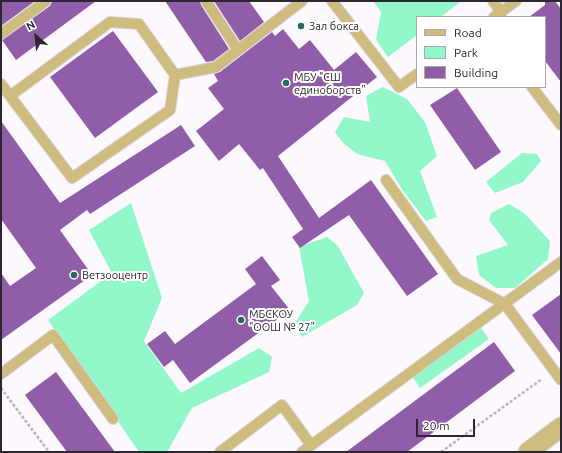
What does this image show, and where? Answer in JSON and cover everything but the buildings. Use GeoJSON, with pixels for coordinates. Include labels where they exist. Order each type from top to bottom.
{"type":"FeatureCollection","features":[{"type":"Feature","properties":{"kind":"street"},"geometry":{"type":"LineString","coordinates":[[528,452],[561,427]]}},
{"type":"Feature","properties":{"kind":"lane"},"geometry":{"type":"LineString","coordinates":[[1,34],[46,1]]}},
{"type":"Feature","properties":{"kind":"lane"},"geometry":{"type":"LineString","coordinates":[[206,1],[238,50]]}},
{"type":"Feature","properties":{"kind":"lane"},"geometry":{"type":"LineString","coordinates":[[175,75],[216,67],[302,1]]}},
{"type":"Feature","properties":{"kind":"lane"},"geometry":{"type":"LineString","coordinates":[[332,1],[399,87],[416,75]]}},
{"type":"Feature","properties":{"kind":"lane"},"geometry":{"type":"LineString","coordinates":[[493,1],[499,15],[516,1]]}},
{"type":"Feature","properties":{"kind":"lane"},"geometry":{"type":"LineString","coordinates":[[1,84],[10,96],[72,178],[170,110],[175,75],[139,24],[110,22],[10,96]]}},
{"type":"Feature","properties":{"kind":"lane"},"geometry":{"type":"LineString","coordinates":[[533,88],[561,125]]}},
{"type":"Feature","properties":{"kind":"lane"},"geometry":{"type":"LineString","coordinates":[[386,180],[457,279],[505,304],[561,380]]}},
{"type":"Feature","properties":{"kind":"lane"},"geometry":{"type":"LineString","coordinates":[[302,452],[561,262]]}},
{"type":"Feature","properties":{"kind":"lane"},"geometry":{"type":"LineString","coordinates":[[1,374],[53,335],[113,418]]}},
{"type":"Feature","properties":{"kind":"lane"},"geometry":{"type":"LineString","coordinates":[[220,452],[282,406],[311,445]]}},
{"type":"Feature","properties":{"kind":"path"},"geometry":{"type":"LineString","coordinates":[[441,452],[554,370]]}},
{"type":"Feature","properties":{"kind":"path"},"geometry":{"type":"LineString","coordinates":[[1,388],[48,452]]}},
{"type":"Feature","properties":{"kind":"green space"},"geometry":{"type":"Polygon","coordinates":[[[373,1],[460,2],[442,16],[416,16],[416,36],[388,57],[376,40],[381,12],[373,1]]]}},
{"type":"Feature","properties":{"kind":"green space"},"geometry":{"type":"Polygon","coordinates":[[[383,87],[407,99],[425,122],[437,156],[420,171],[437,217],[426,221],[403,191],[385,161],[357,154],[343,143],[335,132],[344,117],[370,122],[366,96],[383,87]]]}},
{"type":"Feature","properties":{"kind":"green space"},"geometry":{"type":"Polygon","coordinates":[[[522,153],[537,154],[541,161],[523,182],[495,193],[486,182],[522,153]]]}},
{"type":"Feature","properties":{"kind":"green space"},"geometry":{"type":"Polygon","coordinates":[[[131,203],[162,298],[144,341],[181,393],[259,348],[272,357],[269,372],[192,408],[167,452],[139,452],[48,320],[112,273],[89,230],[131,203]]]}},
{"type":"Feature","properties":{"kind":"green space"},"geometry":{"type":"Polygon","coordinates":[[[509,204],[524,213],[550,241],[548,259],[515,288],[496,288],[479,275],[476,256],[508,245],[489,220],[491,213],[509,204]]]}},
{"type":"Feature","properties":{"kind":"green space"},"geometry":{"type":"Polygon","coordinates":[[[327,237],[338,246],[364,293],[357,305],[302,337],[295,323],[309,301],[299,247],[327,237]]]}},
{"type":"Feature","properties":{"kind":"green space"},"geometry":{"type":"Polygon","coordinates":[[[481,328],[489,339],[420,388],[412,376],[481,328]]]}},
{"type":"Feature","properties":{"kind":"place","name":"Зал бокса"},"geometry":{"type":"Point","coordinates":[301,26]}},
{"type":"Feature","properties":{"kind":"place","name":"МБУ \"СШ единоборств\""},"geometry":{"type":"Point","coordinates":[286,83]}},
{"type":"Feature","properties":{"kind":"place","name":"Ветзооцентр"},"geometry":{"type":"Point","coordinates":[74,275]}},
{"type":"Feature","properties":{"kind":"place","name":"МБСКОУ \"ООШ № 27\""},"geometry":{"type":"Point","coordinates":[241,320]}}]}
